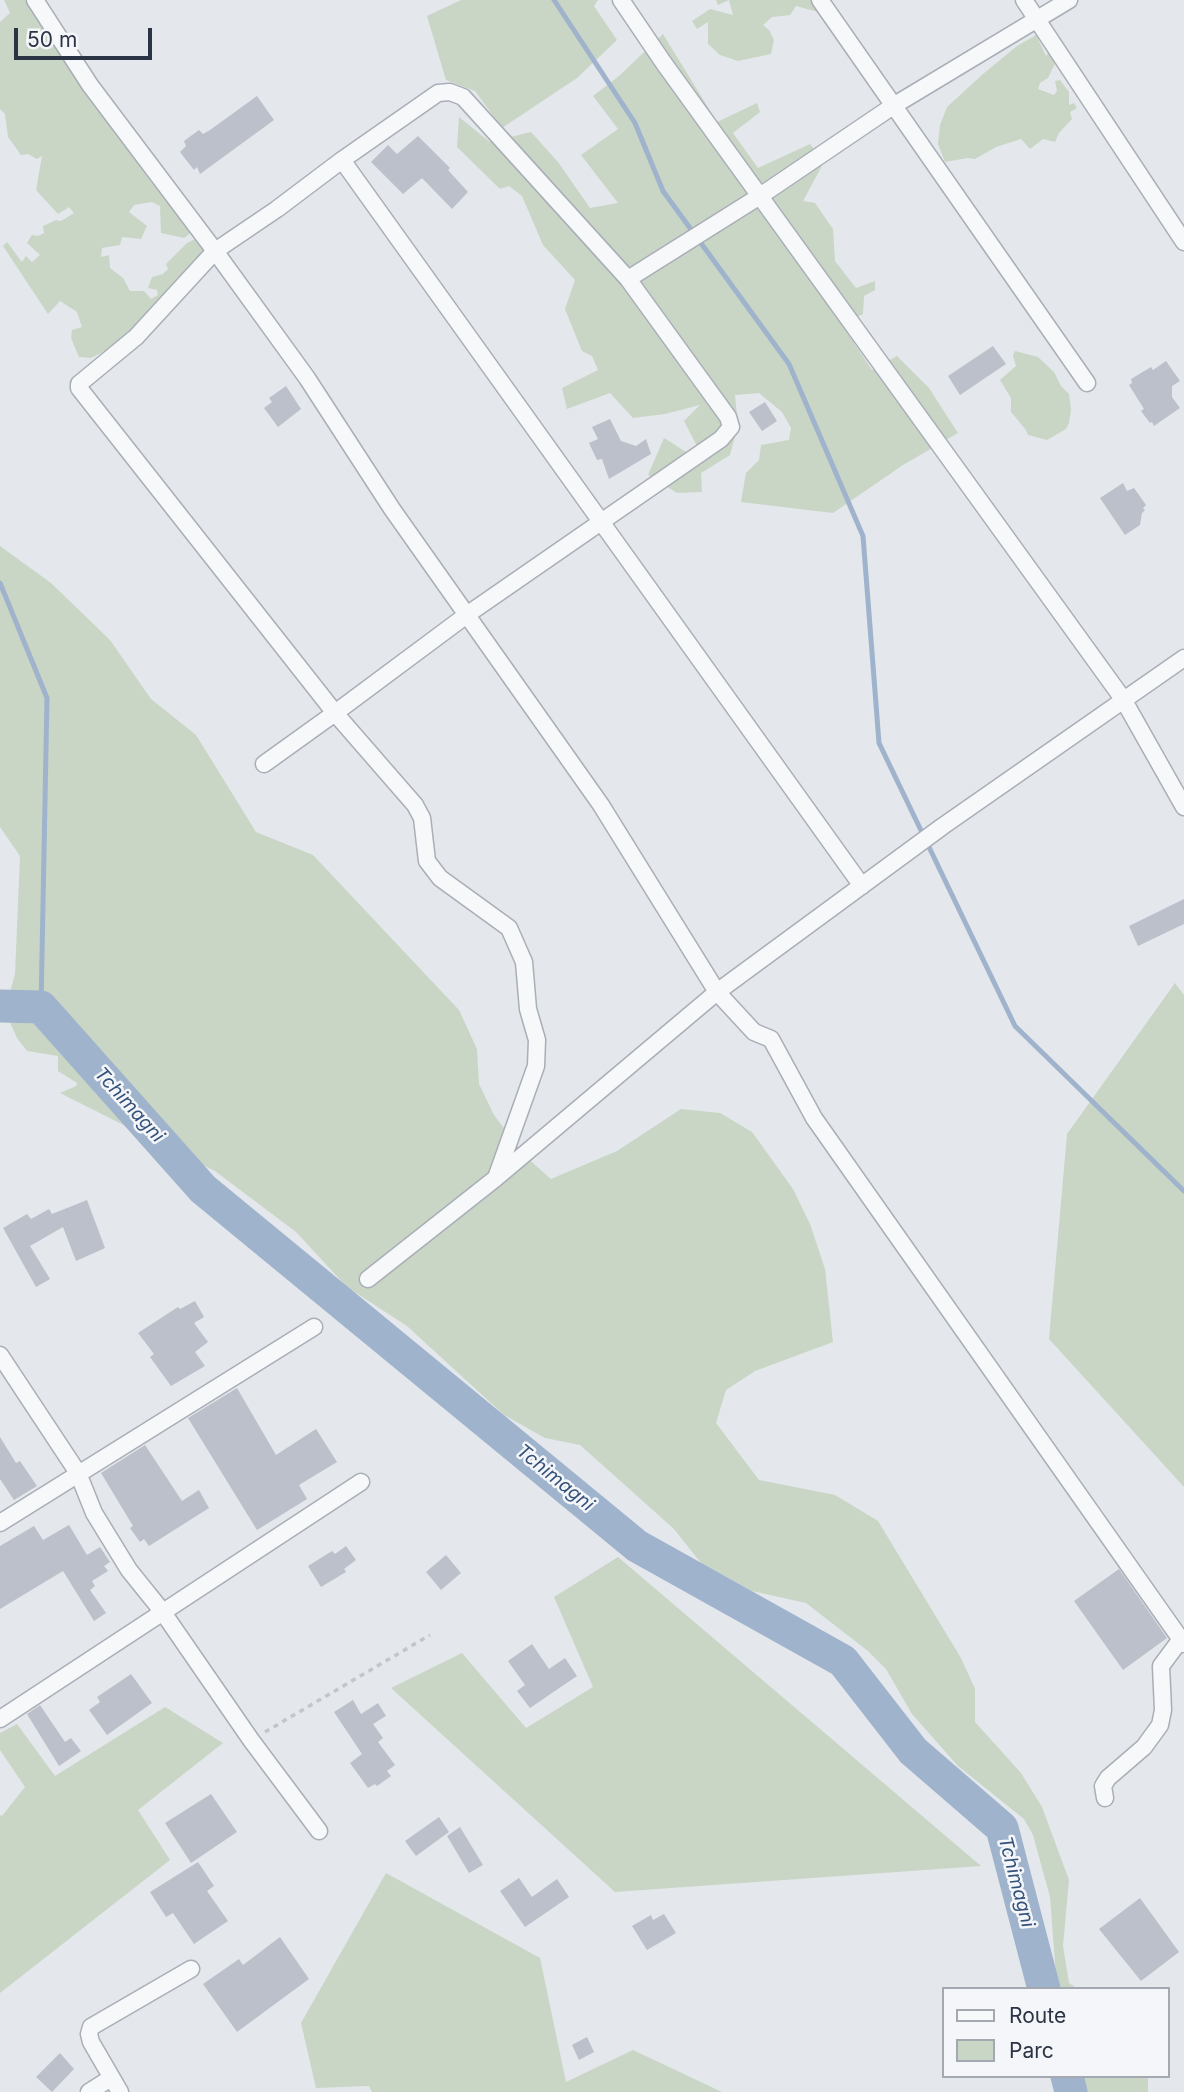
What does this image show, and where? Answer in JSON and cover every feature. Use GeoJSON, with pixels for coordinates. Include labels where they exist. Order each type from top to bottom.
{"type":"FeatureCollection","features":[{"type":"Feature","properties":{"kind":"street"},"geometry":{"type":"LineString","coordinates":[[34,0],[90,85],[307,378],[392,509],[601,805],[718,992],[754,1031],[771,1039],[814,1118],[1183,1642],[1161,1666],[1164,1710],[1160,1725],[1144,1747],[1108,1778],[1103,1786],[1105,1798]]}},
{"type":"Feature","properties":{"kind":"street"},"geometry":{"type":"LineString","coordinates":[[621,0],[1123,699],[1184,807]]}},
{"type":"Feature","properties":{"kind":"street"},"geometry":{"type":"LineString","coordinates":[[820,0],[1087,383]]}},
{"type":"Feature","properties":{"kind":"street"},"geometry":{"type":"LineString","coordinates":[[1024,0],[1184,242]]}},
{"type":"Feature","properties":{"kind":"street"},"geometry":{"type":"LineString","coordinates":[[628,279],[760,196],[893,106],[1069,0]]}},
{"type":"Feature","properties":{"kind":"street"},"geometry":{"type":"LineString","coordinates":[[264,764],[335,713],[468,614],[721,439],[732,427],[728,417],[628,279],[463,97],[450,92],[438,93],[215,251],[136,337],[80,381],[79,388],[335,713],[415,805],[422,818],[427,861],[440,878],[509,928],[524,962],[528,1009],[537,1040],[536,1066],[496,1178]]}},
{"type":"Feature","properties":{"kind":"street"},"geometry":{"type":"LineString","coordinates":[[342,160],[369,202],[603,522],[862,886]]}},
{"type":"Feature","properties":{"kind":"street"},"geometry":{"type":"LineString","coordinates":[[368,1279],[496,1178],[718,992],[1123,699],[1184,659]]}},
{"type":"Feature","properties":{"kind":"street"},"geometry":{"type":"LineString","coordinates":[[0,1523],[314,1328]]}},
{"type":"Feature","properties":{"kind":"street"},"geometry":{"type":"LineString","coordinates":[[0,1354],[79,1473],[94,1513],[128,1570],[162,1611],[251,1740],[319,1831]]}},
{"type":"Feature","properties":{"kind":"street"},"geometry":{"type":"LineString","coordinates":[[0,1719],[361,1482]]}},
{"type":"Feature","properties":{"kind":"street"},"geometry":{"type":"LineString","coordinates":[[120,2092],[91,2042],[91,2027],[191,1969]]}},
{"type":"Feature","properties":{"kind":"street"},"geometry":{"type":"LineString","coordinates":[[89,2092],[111,2078]]}},
{"type":"Feature","properties":{"kind":"path"},"geometry":{"type":"LineString","coordinates":[[251,1740],[430,1635]]}},
{"type":"Feature","properties":{"kind":"green space"},"geometry":{"type":"Polygon","coordinates":[[[4,0],[29,0],[150,181],[192,232],[184,238],[161,233],[160,206],[152,202],[134,205],[129,212],[147,226],[141,239],[122,237],[120,245],[102,248],[101,257],[109,255],[110,268],[123,278],[130,291],[144,291],[151,299],[158,295],[157,290],[148,288],[152,277],[163,274],[168,269],[166,264],[187,243],[197,238],[209,250],[163,303],[116,345],[91,358],[79,357],[71,338],[72,330],[82,327],[77,312],[60,301],[48,314],[3,246],[7,242],[22,262],[26,256],[32,262],[40,255],[27,243],[32,235],[44,233],[43,226],[56,220],[61,221],[74,213],[69,207],[58,214],[36,190],[42,156],[37,159],[28,154],[21,155],[8,137],[5,114],[0,109],[0,22],[10,13],[4,0]]]}},
{"type":"Feature","properties":{"kind":"green space"},"geometry":{"type":"Polygon","coordinates":[[[461,0],[598,0],[594,6],[617,40],[577,78],[502,128],[475,91],[446,80],[427,16],[461,0]]]}},
{"type":"Feature","properties":{"kind":"green space"},"geometry":{"type":"Polygon","coordinates":[[[716,0],[729,0],[718,5],[716,0]]]}},
{"type":"Feature","properties":{"kind":"green space"},"geometry":{"type":"Polygon","coordinates":[[[729,0],[822,0],[818,12],[796,6],[790,15],[772,17],[763,25],[774,40],[771,54],[738,61],[720,55],[708,44],[708,22],[697,29],[692,21],[710,9],[733,15],[729,0]]]}},
{"type":"Feature","properties":{"kind":"green space"},"geometry":{"type":"Polygon","coordinates":[[[663,34],[717,122],[757,103],[760,112],[733,133],[758,168],[810,144],[824,162],[803,201],[815,203],[833,229],[835,261],[856,288],[875,281],[875,290],[864,296],[863,314],[842,325],[872,370],[897,356],[929,388],[958,433],[903,465],[833,513],[741,502],[746,473],[759,460],[761,445],[789,440],[791,428],[782,412],[759,393],[735,395],[738,425],[730,455],[701,473],[702,492],[677,493],[648,475],[664,438],[691,455],[697,446],[684,421],[700,405],[665,414],[633,418],[610,393],[567,409],[562,388],[598,370],[592,356],[582,351],[565,309],[575,280],[543,245],[522,196],[509,186],[500,189],[457,147],[459,117],[490,142],[531,132],[558,162],[590,208],[618,203],[581,155],[618,129],[593,96],[619,76],[663,34]]]}},
{"type":"Feature","properties":{"kind":"green space"},"geometry":{"type":"Polygon","coordinates":[[[1036,35],[1046,56],[1052,49],[1058,57],[1048,78],[1040,83],[1038,89],[1054,95],[1057,91],[1055,81],[1060,80],[1069,92],[1069,105],[1074,103],[1077,108],[1070,112],[1072,119],[1059,133],[1055,142],[1043,139],[1030,149],[1021,139],[996,147],[975,159],[945,162],[938,144],[940,125],[947,107],[1017,46],[1036,35]]]}},
{"type":"Feature","properties":{"kind":"green space"},"geometry":{"type":"Polygon","coordinates":[[[1015,351],[1038,357],[1054,372],[1061,386],[1069,394],[1069,423],[1066,429],[1047,440],[1028,435],[1011,412],[1011,398],[1000,380],[1016,366],[1013,356],[1015,351]]]}},
{"type":"Feature","properties":{"kind":"green space"},"geometry":{"type":"Polygon","coordinates":[[[0,546],[51,583],[110,640],[151,699],[196,735],[256,832],[313,855],[459,1010],[477,1049],[479,1084],[494,1115],[525,1156],[551,1179],[617,1151],[681,1109],[720,1113],[752,1132],[793,1189],[810,1224],[825,1269],[833,1342],[755,1371],[726,1390],[716,1423],[759,1480],[835,1495],[878,1521],[961,1658],[975,1689],[975,1722],[1021,1773],[1042,1807],[1069,1880],[1063,1946],[1069,1983],[1075,1987],[1057,1987],[1050,1897],[1033,1835],[1024,1819],[958,1766],[912,1714],[886,1669],[868,1651],[806,1603],[752,1591],[701,1563],[674,1529],[580,1445],[545,1438],[504,1415],[407,1326],[347,1287],[296,1232],[215,1171],[60,1093],[77,1083],[58,1071],[58,1056],[27,1051],[17,1038],[5,1011],[15,974],[20,856],[0,827],[0,546]]]}},
{"type":"Feature","properties":{"kind":"green space"},"geometry":{"type":"Polygon","coordinates":[[[1175,983],[1184,995],[1184,1487],[1049,1339],[1067,1134],[1175,983]]]}},
{"type":"Feature","properties":{"kind":"green space"},"geometry":{"type":"Polygon","coordinates":[[[618,1557],[981,1866],[615,1892],[391,1688],[462,1653],[526,1728],[593,1687],[554,1597],[618,1557]]]}},
{"type":"Feature","properties":{"kind":"green space"},"geometry":{"type":"Polygon","coordinates":[[[165,1707],[223,1743],[138,1810],[170,1860],[0,1993],[0,1815],[2,1816],[25,1787],[0,1750],[0,1733],[17,1724],[55,1776],[165,1707]]]}},
{"type":"Feature","properties":{"kind":"green space"},"geometry":{"type":"Polygon","coordinates":[[[386,1873],[540,1958],[566,2082],[633,2050],[722,2092],[372,2092],[369,2086],[316,2088],[301,2023],[386,1873]]]}},
{"type":"Feature","properties":{"kind":"green space"},"geometry":{"type":"Polygon","coordinates":[[[1080,2078],[1148,2078],[1148,2092],[1083,2092],[1080,2078]]]}},
{"type":"Feature","properties":{"kind":"building"},"geometry":{"type":"Polygon","coordinates":[[[257,96],[274,120],[200,174],[197,167],[194,170],[180,152],[186,146],[184,141],[199,130],[203,134],[210,130],[257,96]]]}},
{"type":"Feature","properties":{"kind":"building"},"geometry":{"type":"Polygon","coordinates":[[[418,136],[450,168],[448,170],[468,192],[452,209],[422,178],[403,194],[371,162],[388,145],[397,154],[418,136]]]}},
{"type":"Feature","properties":{"kind":"building"},"geometry":{"type":"Polygon","coordinates":[[[993,346],[1006,364],[960,395],[948,376],[993,346]]]}},
{"type":"Feature","properties":{"kind":"building"},"geometry":{"type":"Polygon","coordinates":[[[1166,361],[1180,381],[1172,386],[1172,397],[1180,408],[1154,426],[1141,411],[1144,409],[1129,385],[1132,383],[1131,379],[1166,361]]]}},
{"type":"Feature","properties":{"kind":"building"},"geometry":{"type":"Polygon","coordinates":[[[286,386],[301,409],[278,427],[264,408],[272,402],[269,398],[286,386]]]}},
{"type":"Feature","properties":{"kind":"building"},"geometry":{"type":"Polygon","coordinates":[[[765,402],[777,421],[762,431],[749,412],[765,402]]]}},
{"type":"Feature","properties":{"kind":"building"},"geometry":{"type":"Polygon","coordinates":[[[610,419],[621,441],[636,446],[646,439],[651,454],[609,479],[602,459],[597,460],[589,443],[598,439],[592,427],[610,419]]]}},
{"type":"Feature","properties":{"kind":"building"},"geometry":{"type":"Polygon","coordinates":[[[1123,483],[1127,491],[1134,488],[1146,505],[1140,525],[1125,535],[1100,498],[1123,483]]]}},
{"type":"Feature","properties":{"kind":"building"},"geometry":{"type":"Polygon","coordinates":[[[1184,899],[1184,924],[1138,946],[1129,926],[1184,899]]]}},
{"type":"Feature","properties":{"kind":"building"},"geometry":{"type":"Polygon","coordinates":[[[87,1200],[105,1248],[76,1261],[63,1227],[30,1246],[50,1279],[36,1287],[3,1228],[27,1214],[31,1219],[49,1209],[52,1214],[87,1200]]]}},
{"type":"Feature","properties":{"kind":"building"},"geometry":{"type":"Polygon","coordinates":[[[195,1301],[204,1317],[194,1323],[208,1342],[195,1352],[205,1366],[171,1386],[150,1357],[154,1354],[138,1333],[178,1307],[180,1309],[195,1301]]]}},
{"type":"Feature","properties":{"kind":"building"},"geometry":{"type":"Polygon","coordinates":[[[237,1388],[276,1455],[316,1429],[337,1462],[299,1485],[307,1499],[257,1530],[188,1418],[237,1388]]]}},
{"type":"Feature","properties":{"kind":"building"},"geometry":{"type":"Polygon","coordinates":[[[0,1437],[16,1463],[20,1461],[37,1486],[14,1500],[0,1479],[0,1437]]]}},
{"type":"Feature","properties":{"kind":"building"},"geometry":{"type":"Polygon","coordinates":[[[145,1445],[182,1501],[199,1490],[209,1508],[149,1546],[144,1539],[140,1542],[130,1528],[133,1526],[101,1473],[145,1445]]]}},
{"type":"Feature","properties":{"kind":"building"},"geometry":{"type":"Polygon","coordinates":[[[69,1525],[87,1555],[100,1547],[110,1562],[104,1566],[108,1571],[92,1581],[95,1586],[90,1590],[106,1613],[94,1621],[63,1571],[0,1609],[0,1546],[34,1526],[43,1540],[69,1525]]]}},
{"type":"Feature","properties":{"kind":"building"},"geometry":{"type":"Polygon","coordinates":[[[346,1546],[356,1560],[344,1569],[346,1572],[321,1587],[308,1566],[346,1546]]]}},
{"type":"Feature","properties":{"kind":"building"},"geometry":{"type":"Polygon","coordinates":[[[446,1555],[461,1573],[441,1590],[426,1572],[446,1555]]]}},
{"type":"Feature","properties":{"kind":"building"},"geometry":{"type":"Polygon","coordinates":[[[1119,1569],[1167,1638],[1123,1670],[1074,1601],[1119,1569]]]}},
{"type":"Feature","properties":{"kind":"building"},"geometry":{"type":"Polygon","coordinates":[[[532,1644],[549,1669],[565,1658],[577,1676],[530,1708],[517,1691],[525,1685],[508,1661],[532,1644]]]}},
{"type":"Feature","properties":{"kind":"building"},"geometry":{"type":"Polygon","coordinates":[[[131,1674],[152,1703],[107,1735],[89,1710],[100,1702],[97,1697],[131,1674]]]}},
{"type":"Feature","properties":{"kind":"building"},"geometry":{"type":"Polygon","coordinates":[[[353,1700],[361,1714],[378,1703],[386,1716],[373,1724],[383,1738],[378,1742],[395,1765],[387,1771],[391,1776],[377,1786],[375,1784],[368,1788],[350,1763],[362,1754],[334,1712],[353,1700]]]}},
{"type":"Feature","properties":{"kind":"building"},"geometry":{"type":"Polygon","coordinates":[[[40,1705],[65,1742],[71,1738],[81,1751],[59,1766],[27,1714],[40,1705]]]}},
{"type":"Feature","properties":{"kind":"building"},"geometry":{"type":"Polygon","coordinates":[[[211,1794],[237,1832],[191,1863],[165,1823],[211,1794]]]}},
{"type":"Feature","properties":{"kind":"building"},"geometry":{"type":"Polygon","coordinates":[[[439,1817],[449,1832],[416,1856],[405,1841],[439,1817]]]}},
{"type":"Feature","properties":{"kind":"building"},"geometry":{"type":"Polygon","coordinates":[[[460,1827],[483,1865],[469,1873],[447,1836],[460,1827]]]}},
{"type":"Feature","properties":{"kind":"building"},"geometry":{"type":"Polygon","coordinates":[[[198,1862],[214,1886],[207,1891],[228,1921],[194,1944],[173,1913],[166,1917],[150,1892],[198,1862]]]}},
{"type":"Feature","properties":{"kind":"building"},"geometry":{"type":"Polygon","coordinates":[[[519,1878],[532,1897],[557,1879],[569,1897],[525,1927],[500,1891],[519,1878]]]}},
{"type":"Feature","properties":{"kind":"building"},"geometry":{"type":"Polygon","coordinates":[[[1140,1898],[1179,1952],[1141,1981],[1099,1929],[1140,1898]]]}},
{"type":"Feature","properties":{"kind":"building"},"geometry":{"type":"Polygon","coordinates":[[[664,1914],[676,1933],[647,1950],[632,1926],[651,1915],[653,1920],[664,1914]]]}},
{"type":"Feature","properties":{"kind":"building"},"geometry":{"type":"Polygon","coordinates":[[[280,1937],[309,1979],[237,2032],[203,1984],[239,1959],[243,1965],[280,1937]]]}},
{"type":"Feature","properties":{"kind":"building"},"geometry":{"type":"Polygon","coordinates":[[[587,2037],[594,2052],[579,2060],[572,2045],[587,2037]]]}},
{"type":"Feature","properties":{"kind":"building"},"geometry":{"type":"Polygon","coordinates":[[[60,2053],[74,2069],[52,2092],[36,2077],[60,2053]]]}},
{"type":"Feature","properties":{"kind":"waterway"},"geometry":{"type":"LineString","coordinates":[[554,0],[635,123],[663,191],[789,364],[863,536],[879,743],[1015,1026],[1184,1191]]}},
{"type":"Feature","properties":{"kind":"waterway"},"geometry":{"type":"LineString","coordinates":[[0,583],[47,698],[41,1007]]}},
{"type":"Feature","properties":{"kind":"waterway","name":"Tchimagni"},"geometry":{"type":"LineString","coordinates":[[0,1006],[41,1007],[203,1189],[637,1546],[843,1661],[913,1751],[1002,1828],[1043,1987]]}},
{"type":"Feature","properties":{"kind":"waterway","name":"Tchimagni"},"geometry":{"type":"LineString","coordinates":[[1068,2078],[1071,2092]]}}]}
